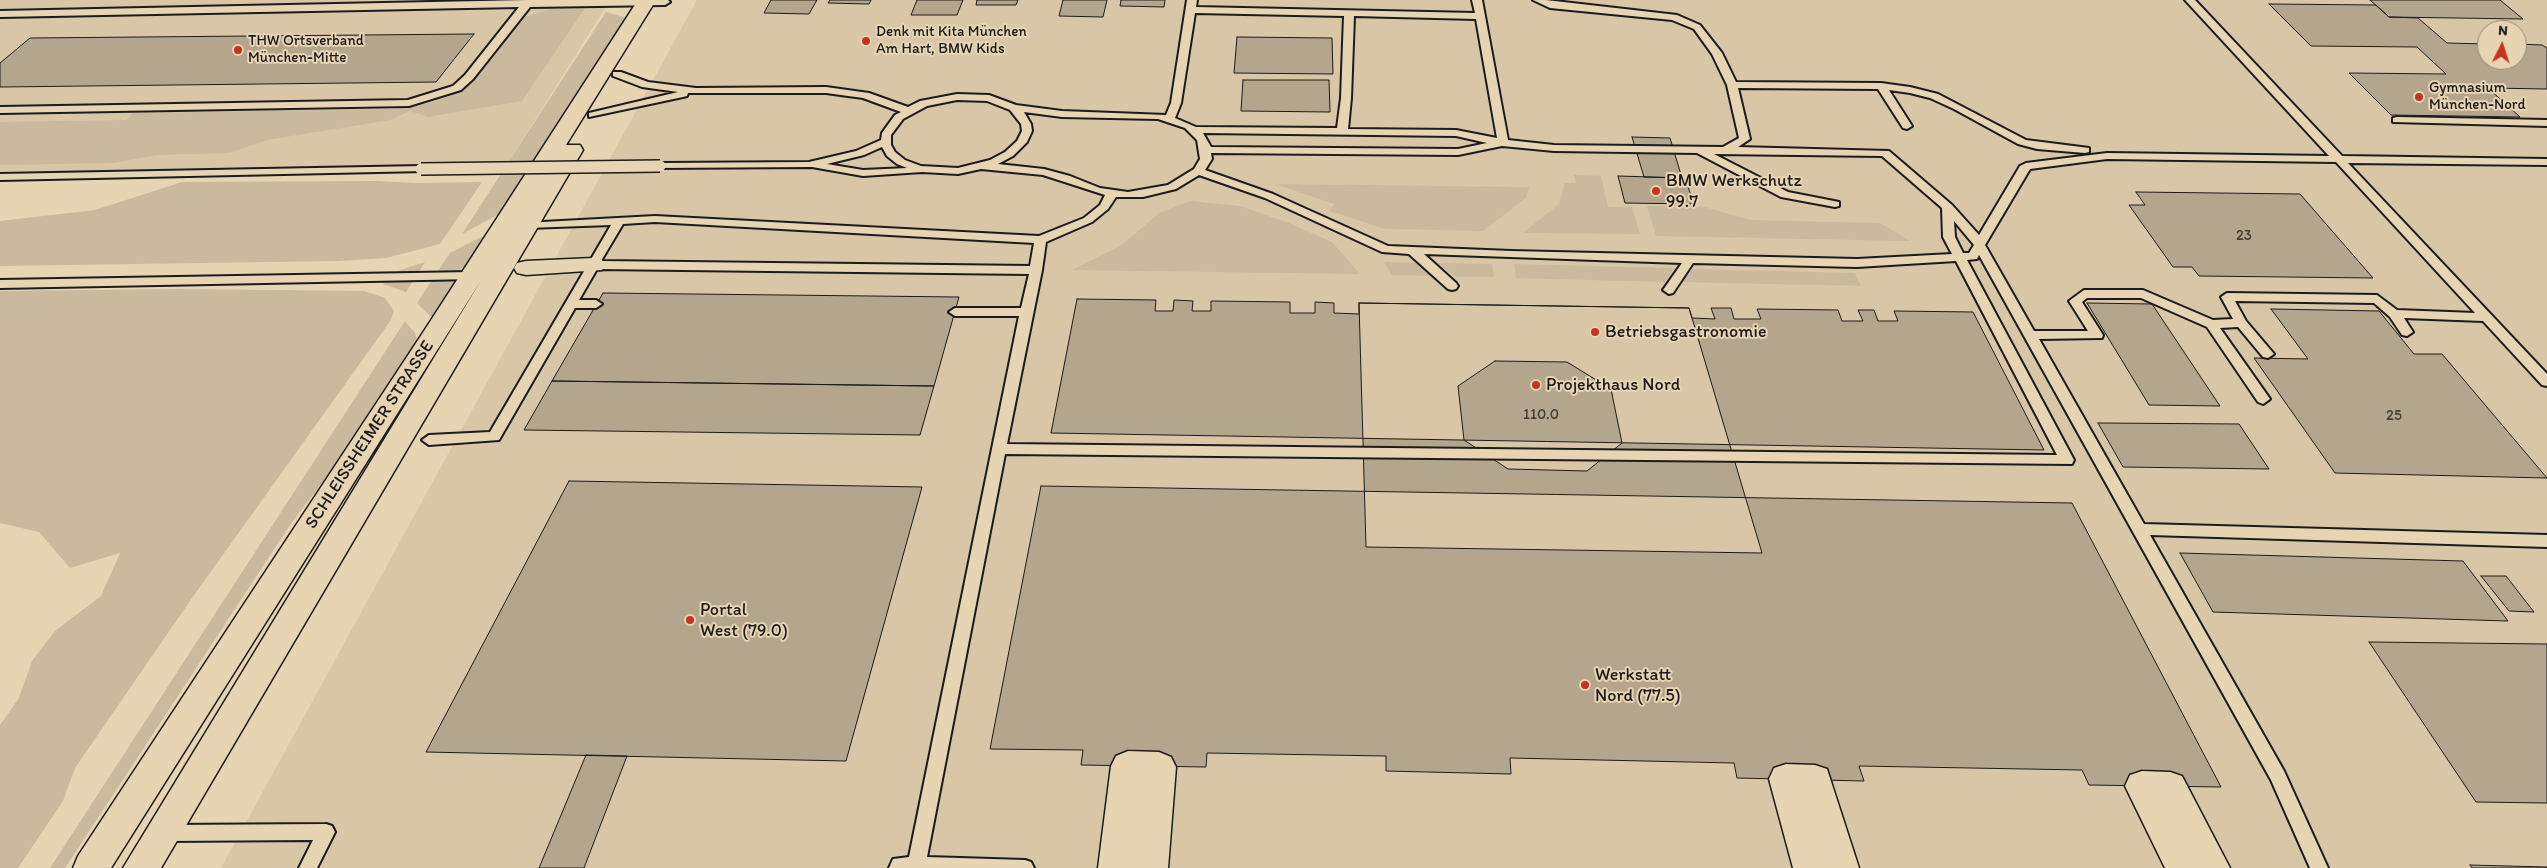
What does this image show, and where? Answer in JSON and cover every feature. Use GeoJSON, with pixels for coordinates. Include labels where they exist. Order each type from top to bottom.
{"type":"FeatureCollection","features":[{"type":"Feature","properties":{"kind":"main road","name":"SCHLEISSHEIMER STRASSE"},"geometry":{"type":"LineString","coordinates":[[142,868],[593,116],[656,1]]}},
{"type":"Feature","properties":{"kind":"main road","name":"SCHLEISSHEIMER STRASSE"},"geometry":{"type":"LineString","coordinates":[[91,868],[472,276],[656,1]]}},
{"type":"Feature","properties":{"kind":"main road"},"geometry":{"type":"LineString","coordinates":[[526,268],[593,266]]}},
{"type":"Feature","properties":{"kind":"main road"},"geometry":{"type":"LineString","coordinates":[[1116,868],[1128,766],[1159,767],[1150,868]]}},
{"type":"Feature","properties":{"kind":"main road"},"geometry":{"type":"LineString","coordinates":[[1811,868],[1786,779],[1815,780],[1841,868]]}},
{"type":"Feature","properties":{"kind":"main road"},"geometry":{"type":"LineString","coordinates":[[2183,868],[2142,786],[2170,787],[2212,868]]}},
{"type":"Feature","properties":{"kind":"lane"},"geometry":{"type":"LineString","coordinates":[[1476,0],[1503,143]]}},
{"type":"Feature","properties":{"kind":"lane"},"geometry":{"type":"LineString","coordinates":[[1538,0],[1550,5],[1682,20],[1697,27],[1717,53],[1732,84],[1745,139],[1726,149]]}},
{"type":"Feature","properties":{"kind":"lane"},"geometry":{"type":"LineString","coordinates":[[2190,0],[2547,382]]}},
{"type":"Feature","properties":{"kind":"lane"},"geometry":{"type":"LineString","coordinates":[[0,14],[484,6],[526,2],[656,1]]}},
{"type":"Feature","properties":{"kind":"lane"},"geometry":{"type":"LineString","coordinates":[[0,110],[410,103],[457,88],[469,77],[526,2]]}},
{"type":"Feature","properties":{"kind":"lane"},"geometry":{"type":"LineString","coordinates":[[1169,119],[1176,103],[1191,5],[1349,14],[1479,16]]}},
{"type":"Feature","properties":{"kind":"lane"},"geometry":{"type":"LineString","coordinates":[[1342,131],[1346,98],[1349,14]]}},
{"type":"Feature","properties":{"kind":"lane"},"geometry":{"type":"LineString","coordinates":[[617,74],[646,85],[696,91],[826,90],[865,95],[908,111]]}},
{"type":"Feature","properties":{"kind":"lane"},"geometry":{"type":"LineString","coordinates":[[1732,84],[1881,86],[1934,96],[2022,142],[2037,146],[2085,150]]}},
{"type":"Feature","properties":{"kind":"lane"},"geometry":{"type":"LineString","coordinates":[[1881,86],[1907,126]]}},
{"type":"Feature","properties":{"kind":"lane"},"geometry":{"type":"LineString","coordinates":[[593,116],[696,91]]}},
{"type":"Feature","properties":{"kind":"lane"},"geometry":{"type":"LineString","coordinates":[[809,165],[860,153],[885,142],[892,124],[908,111],[931,102],[964,96],[995,100],[1014,108],[1062,114],[1158,116],[1193,130],[1202,138],[1206,150],[1206,159],[1198,171],[1184,182],[1158,192],[1143,194],[1112,194],[1044,172],[983,166]]}},
{"type":"Feature","properties":{"kind":"lane"},"geometry":{"type":"LineString","coordinates":[[885,142],[889,151],[897,160],[926,170],[951,172],[983,166],[1009,154],[1024,138],[1026,131],[1025,120],[1014,108]]}},
{"type":"Feature","properties":{"kind":"lane"},"geometry":{"type":"LineString","coordinates":[[2397,120],[2547,123]]}},
{"type":"Feature","properties":{"kind":"lane"},"geometry":{"type":"LineString","coordinates":[[1193,130],[1456,133],[1503,143],[1554,148],[1700,151],[1726,149],[1885,153],[1948,207],[1975,237],[2278,776],[2319,868]]}},
{"type":"Feature","properties":{"kind":"lane"},"geometry":{"type":"LineString","coordinates":[[1206,150],[1458,152],[1503,143]]}},
{"type":"Feature","properties":{"kind":"lane"},"geometry":{"type":"LineString","coordinates":[[1700,151],[1785,195],[1836,204]]}},
{"type":"Feature","properties":{"kind":"lane"},"geometry":{"type":"LineString","coordinates":[[1198,171],[1269,196],[1386,249],[1857,263],[1973,256],[2026,166],[2106,156],[2547,162]]}},
{"type":"Feature","properties":{"kind":"lane"},"geometry":{"type":"LineString","coordinates":[[0,177],[660,166],[809,165],[863,173],[887,174],[926,170]]}},
{"type":"Feature","properties":{"kind":"lane"},"geometry":{"type":"LineString","coordinates":[[528,225],[655,219],[1040,240],[1088,220],[1104,207],[1112,194]]}},
{"type":"Feature","properties":{"kind":"lane"},"geometry":{"type":"LineString","coordinates":[[999,449],[2067,460],[1949,237],[1948,207]]}},
{"type":"Feature","properties":{"kind":"lane"},"geometry":{"type":"LineString","coordinates":[[429,440],[494,437],[620,220]]}},
{"type":"Feature","properties":{"kind":"lane"},"geometry":{"type":"LineString","coordinates":[[1025,868],[907,867],[999,449],[1036,270],[1040,240]]}},
{"type":"Feature","properties":{"kind":"lane"},"geometry":{"type":"LineString","coordinates":[[1413,251],[1452,286]]}},
{"type":"Feature","properties":{"kind":"lane"},"geometry":{"type":"LineString","coordinates":[[1668,290],[1690,259]]}},
{"type":"Feature","properties":{"kind":"lane"},"geometry":{"type":"LineString","coordinates":[[593,266],[907,267],[1036,270]]}},
{"type":"Feature","properties":{"kind":"lane"},"geometry":{"type":"LineString","coordinates":[[0,284],[472,276]]}},
{"type":"Feature","properties":{"kind":"lane"},"geometry":{"type":"LineString","coordinates":[[2030,334],[2097,335],[2075,301],[2084,294],[2143,294],[2211,324],[2240,323]]}},
{"type":"Feature","properties":{"kind":"lane"},"geometry":{"type":"LineString","coordinates":[[2268,354],[2240,323],[2227,297],[2377,299],[2394,314],[2407,332]]}},
{"type":"Feature","properties":{"kind":"lane"},"geometry":{"type":"LineString","coordinates":[[570,304],[596,304]]}},
{"type":"Feature","properties":{"kind":"lane"},"geometry":{"type":"LineString","coordinates":[[955,312],[1026,312]]}},
{"type":"Feature","properties":{"kind":"lane"},"geometry":{"type":"LineString","coordinates":[[2394,314],[2487,317]]}},
{"type":"Feature","properties":{"kind":"lane"},"geometry":{"type":"LineString","coordinates":[[2211,324],[2263,399]]}},
{"type":"Feature","properties":{"kind":"lane"},"geometry":{"type":"LineString","coordinates":[[2140,529],[2547,541]]}},
{"type":"Feature","properties":{"kind":"lane"},"geometry":{"type":"LineString","coordinates":[[163,833],[326,832],[308,868]]}},
{"type":"Feature","properties":{"kind":"shaded area"},"geometry":{"type":"Polygon","coordinates":[[[0,0],[610,0],[508,163],[0,175],[0,0]]]}},
{"type":"Feature","properties":{"kind":"shaded area"},"geometry":{"type":"Polygon","coordinates":[[[697,0],[2547,0],[2547,868],[221,868],[697,0]]]}},
{"type":"Feature","properties":{"kind":"shaded area"},"geometry":{"type":"Polygon","coordinates":[[[553,8],[585,8],[522,101],[428,117],[410,111],[390,120],[267,140],[229,153],[158,155],[113,163],[0,165],[0,122],[126,120],[133,113],[394,109],[431,103],[457,93],[474,81],[523,18],[553,8]]]}},
{"type":"Feature","properties":{"kind":"shaded area"},"geometry":{"type":"Polygon","coordinates":[[[606,12],[626,18],[511,202],[497,215],[462,234],[606,12]]]}},
{"type":"Feature","properties":{"kind":"shaded area"},"geometry":{"type":"Polygon","coordinates":[[[1574,175],[1601,176],[1608,207],[1632,207],[1640,234],[1523,233],[1559,204],[1565,183],[1576,183],[1574,175]]]}},
{"type":"Feature","properties":{"kind":"shaded area"},"geometry":{"type":"Polygon","coordinates":[[[376,181],[417,183],[482,182],[440,244],[386,258],[339,261],[0,266],[0,221],[95,210],[182,182],[376,181]]]}},
{"type":"Feature","properties":{"kind":"shaded area"},"geometry":{"type":"Polygon","coordinates":[[[1275,184],[1529,187],[1526,198],[1483,231],[1384,229],[1330,211],[1334,204],[1275,184]]]}},
{"type":"Feature","properties":{"kind":"shaded area"},"geometry":{"type":"Polygon","coordinates":[[[1190,201],[1240,206],[1289,223],[1332,242],[1360,274],[1072,270],[1122,245],[1159,213],[1190,201]]]}},
{"type":"Feature","properties":{"kind":"shaded area"},"geometry":{"type":"Polygon","coordinates":[[[1647,206],[1705,207],[1750,220],[1880,223],[1910,241],[1656,236],[1647,206]]]}},
{"type":"Feature","properties":{"kind":"shaded area"},"geometry":{"type":"Polygon","coordinates":[[[483,236],[488,238],[440,315],[432,318],[417,303],[450,253],[483,236]]]}},
{"type":"Feature","properties":{"kind":"shaded area"},"geometry":{"type":"Polygon","coordinates":[[[425,262],[406,292],[383,284],[389,274],[425,262]]]}},
{"type":"Feature","properties":{"kind":"shaded area"},"geometry":{"type":"Polygon","coordinates":[[[1384,262],[1417,263],[1433,276],[1392,275],[1384,262]]]}},
{"type":"Feature","properties":{"kind":"shaded area"},"geometry":{"type":"Polygon","coordinates":[[[1437,263],[1492,264],[1494,277],[1456,277],[1437,263]]]}},
{"type":"Feature","properties":{"kind":"shaded area"},"geometry":{"type":"Polygon","coordinates":[[[1514,264],[1674,268],[1665,282],[1516,278],[1514,264]]]}},
{"type":"Feature","properties":{"kind":"shaded area"},"geometry":{"type":"Polygon","coordinates":[[[1693,269],[1855,273],[1861,286],[1679,282],[1693,269]]]}},
{"type":"Feature","properties":{"kind":"shaded area"},"geometry":{"type":"Polygon","coordinates":[[[178,289],[364,291],[385,298],[394,311],[391,320],[192,598],[75,768],[63,801],[18,868],[0,868],[0,725],[19,698],[32,661],[55,631],[101,596],[120,553],[70,568],[39,532],[0,523],[0,291],[178,289]]]}},
{"type":"Feature","properties":{"kind":"shaded area"},"geometry":{"type":"Polygon","coordinates":[[[405,321],[415,333],[418,344],[347,450],[290,525],[65,868],[50,868],[405,321]]]}},
{"type":"Feature","properties":{"kind":"building"},"geometry":{"type":"Polygon","coordinates":[[[771,0],[817,0],[809,14],[764,13],[771,0]]]}},
{"type":"Feature","properties":{"kind":"building"},"geometry":{"type":"Polygon","coordinates":[[[830,0],[871,0],[869,4],[828,3],[830,0]]]}},
{"type":"Feature","properties":{"kind":"building"},"geometry":{"type":"Polygon","coordinates":[[[917,0],[963,0],[957,15],[911,15],[917,0]]]}},
{"type":"Feature","properties":{"kind":"building"},"geometry":{"type":"Polygon","coordinates":[[[977,0],[1018,0],[1016,5],[976,5],[977,0]]]}},
{"type":"Feature","properties":{"kind":"building"},"geometry":{"type":"Polygon","coordinates":[[[1063,0],[1107,0],[1103,17],[1059,16],[1063,0]]]}},
{"type":"Feature","properties":{"kind":"building"},"geometry":{"type":"Polygon","coordinates":[[[1121,0],[1165,0],[1164,7],[1120,6],[1121,0]]]}},
{"type":"Feature","properties":{"kind":"building"},"geometry":{"type":"Polygon","coordinates":[[[2370,0],[2500,0],[2523,19],[2389,17],[2370,0]]]}},
{"type":"Feature","properties":{"kind":"building"},"geometry":{"type":"Polygon","coordinates":[[[2269,4],[2376,5],[2389,17],[2418,18],[2447,43],[2477,44],[2477,70],[2527,70],[2527,44],[2542,45],[2547,48],[2547,89],[2488,88],[2520,117],[2391,115],[2349,73],[2446,74],[2417,47],[2311,46],[2269,4]]]}},
{"type":"Feature","properties":{"kind":"building","name":"THW Ortsverband München-Mitte"},"geometry":{"type":"Polygon","coordinates":[[[474,34],[436,82],[0,87],[0,63],[30,38],[474,34]]]}},
{"type":"Feature","properties":{"kind":"building"},"geometry":{"type":"Polygon","coordinates":[[[1237,37],[1332,38],[1333,74],[1234,73],[1237,37]]]}},
{"type":"Feature","properties":{"kind":"building"},"geometry":{"type":"Polygon","coordinates":[[[1243,80],[1329,80],[1330,112],[1241,111],[1243,80]]]}},
{"type":"Feature","properties":{"kind":"building"},"geometry":{"type":"Polygon","coordinates":[[[1632,137],[1670,138],[1682,178],[1644,177],[1632,137]]]}},
{"type":"Feature","properties":{"kind":"building","name":"BMW Werkschutz 99.7"},"geometry":{"type":"Polygon","coordinates":[[[1618,176],[1685,178],[1694,204],[1625,203],[1618,176]]]}},
{"type":"Feature","properties":{"kind":"building"},"geometry":{"type":"Polygon","coordinates":[[[2136,192],[2300,194],[2373,278],[2199,276],[2192,267],[2173,267],[2129,205],[2145,205],[2136,192]]]}},
{"type":"Feature","properties":{"kind":"building"},"geometry":{"type":"Polygon","coordinates":[[[603,293],[959,297],[934,386],[552,381],[603,293]]]}},
{"type":"Feature","properties":{"kind":"building","name":"Projekthaus Nord"},"geometry":{"type":"Polygon","coordinates":[[[1077,299],[1156,300],[1155,311],[1173,311],[1174,300],[1193,301],[1192,311],[1211,311],[1211,301],[1290,302],[1290,313],[1315,313],[1315,302],[1334,303],[1334,313],[1359,314],[1359,303],[1689,308],[1692,318],[1715,319],[1711,308],[1731,308],[1734,319],[1761,319],[1757,309],[1838,310],[1842,321],[1863,321],[1858,310],[1874,310],[1878,321],[1898,321],[1894,311],[1973,312],[2044,450],[1051,433],[1077,299]]]}},
{"type":"Feature","properties":{"kind":"building"},"geometry":{"type":"Polygon","coordinates":[[[1359,303],[1689,308],[1762,553],[1366,547],[1359,303]]]}},
{"type":"Feature","properties":{"kind":"building"},"geometry":{"type":"Polygon","coordinates":[[[2087,303],[2152,304],[2220,406],[2149,405],[2087,303]]]}},
{"type":"Feature","properties":{"kind":"building"},"geometry":{"type":"Polygon","coordinates":[[[2271,309],[2379,311],[2414,354],[2442,354],[2547,478],[2335,473],[2254,358],[2308,359],[2271,309]]]}},
{"type":"Feature","properties":{"kind":"building"},"geometry":{"type":"Polygon","coordinates":[[[1495,361],[1567,362],[1611,389],[1622,443],[1587,471],[1508,469],[1464,440],[1458,386],[1495,361]]]}},
{"type":"Feature","properties":{"kind":"building"},"geometry":{"type":"Polygon","coordinates":[[[552,381],[934,386],[920,435],[524,430],[552,381]]]}},
{"type":"Feature","properties":{"kind":"building"},"geometry":{"type":"Polygon","coordinates":[[[2098,423],[2239,424],[2269,469],[2123,467],[2098,423]]]}},
{"type":"Feature","properties":{"kind":"building","name":"Portal West (79.0)"},"geometry":{"type":"Polygon","coordinates":[[[569,481],[922,487],[846,761],[426,752],[569,481]]]}},
{"type":"Feature","properties":{"kind":"building","name":"Werkstatt Nord (77.5)"},"geometry":{"type":"Polygon","coordinates":[[[1041,486],[2072,503],[2221,787],[2089,785],[2082,770],[1859,766],[1864,781],[1737,778],[1734,763],[1510,758],[1511,774],[1386,771],[1386,756],[1207,753],[1206,767],[1081,765],[1083,750],[990,749],[1041,486]]]}},
{"type":"Feature","properties":{"kind":"building"},"geometry":{"type":"Polygon","coordinates":[[[2180,553],[2463,561],[2508,621],[2213,612],[2180,553]]]}},
{"type":"Feature","properties":{"kind":"building"},"geometry":{"type":"Polygon","coordinates":[[[2481,576],[2506,576],[2534,612],[2509,611],[2481,576]]]}},
{"type":"Feature","properties":{"kind":"building"},"geometry":{"type":"Polygon","coordinates":[[[2369,642],[2547,644],[2547,803],[2476,802],[2369,642]]]}},
{"type":"Feature","properties":{"kind":"building"},"geometry":{"type":"Polygon","coordinates":[[[586,755],[627,756],[584,868],[539,868],[586,755]]]}},
{"type":"Feature","properties":{"kind":"building"},"geometry":{"type":"Polygon","coordinates":[[[2470,865],[2547,867],[2547,868],[2472,868],[2470,865]]]}},
{"type":"Feature","properties":{"kind":"place","name":"Denk mit Kita München Am Hart, BMW Kids"},"geometry":{"type":"Point","coordinates":[866,41]}},
{"type":"Feature","properties":{"kind":"place","name":"THW Ortsverband München-Mitte"},"geometry":{"type":"Point","coordinates":[238,50]}},
{"type":"Feature","properties":{"kind":"place","name":"Gymnasium München-Nord"},"geometry":{"type":"Point","coordinates":[2419,97]}},
{"type":"Feature","properties":{"kind":"place","name":"BMW Werkschutz 99.7"},"geometry":{"type":"Point","coordinates":[1656,191]}},
{"type":"Feature","properties":{"kind":"place","name":"Betriebsgastronomie"},"geometry":{"type":"Point","coordinates":[1595,332]}},
{"type":"Feature","properties":{"kind":"place","name":"Projekthaus Nord"},"geometry":{"type":"Point","coordinates":[1536,385]}},
{"type":"Feature","properties":{"kind":"place","name":"Portal West (79.0)"},"geometry":{"type":"Point","coordinates":[690,620]}},
{"type":"Feature","properties":{"kind":"place","name":"Werkstatt Nord (77.5)"},"geometry":{"type":"Point","coordinates":[1585,685]}}]}
